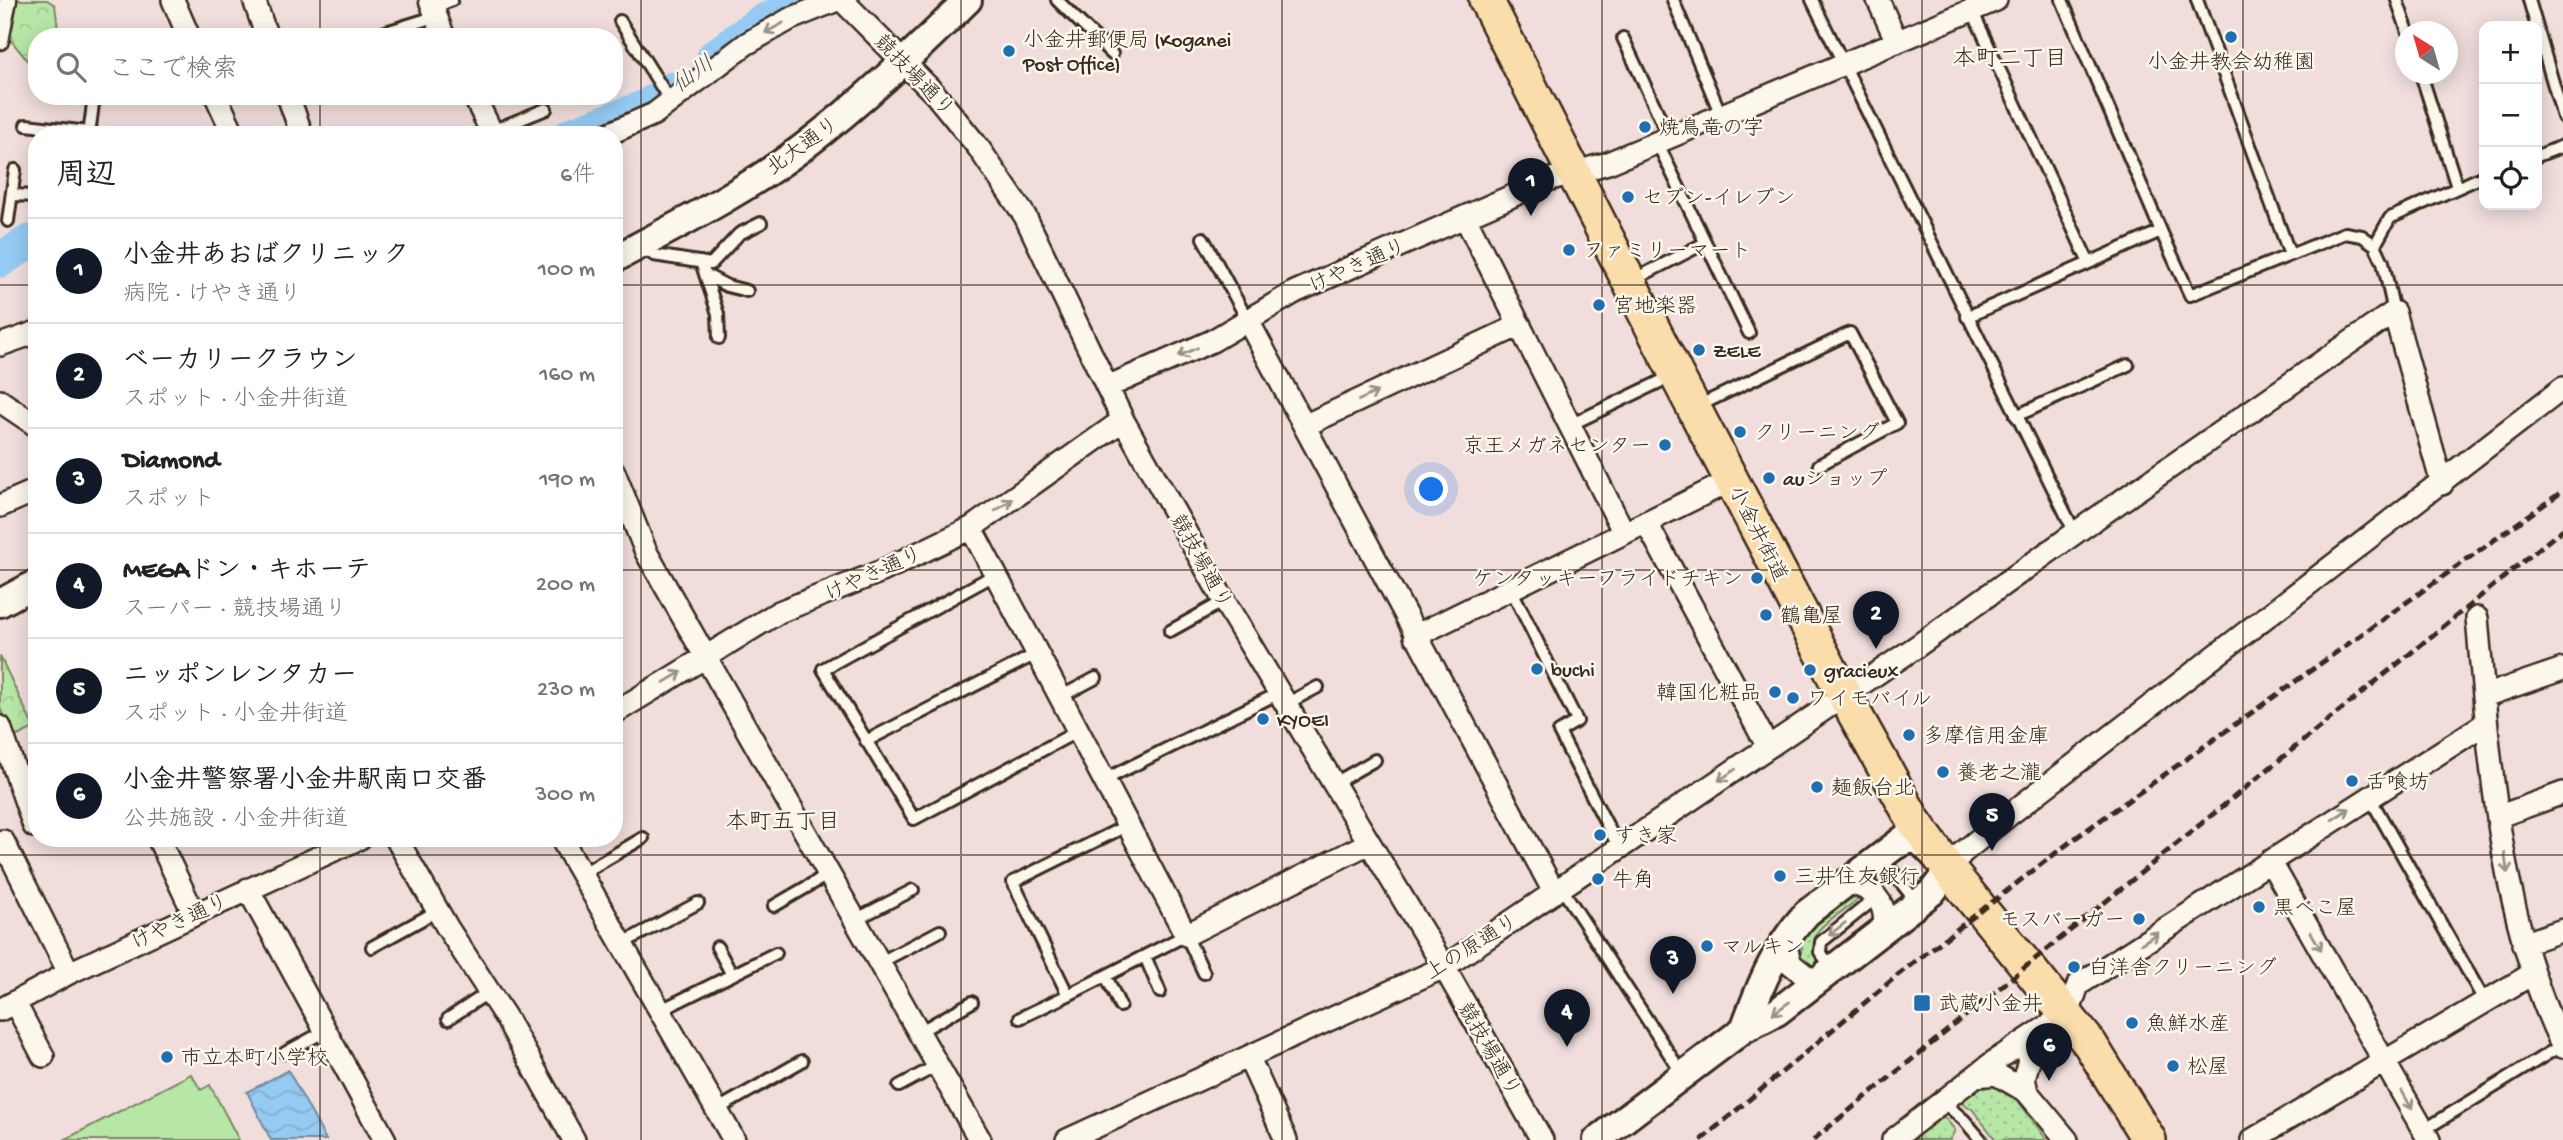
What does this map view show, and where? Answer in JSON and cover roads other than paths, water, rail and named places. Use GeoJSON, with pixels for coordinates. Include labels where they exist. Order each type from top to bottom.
{"type":"FeatureCollection","features":[{"type":"Feature","properties":{"kind":"main road","name":"小金井街道"},"geometry":{"type":"LineString","coordinates":[[1486,0],[1676,374],[1844,695],[1906,833],[1949,870],[2068,1014],[2108,1069],[2149,1140]]}},
{"type":"Feature","properties":{"kind":"street"},"geometry":{"type":"LineString","coordinates":[[0,41],[8,0]]}},
{"type":"Feature","properties":{"kind":"street"},"geometry":{"type":"LineString","coordinates":[[173,0],[185,28]]}},
{"type":"Feature","properties":{"kind":"street"},"geometry":{"type":"LineString","coordinates":[[254,0],[264,28]]}},
{"type":"Feature","properties":{"kind":"street"},"geometry":{"type":"LineString","coordinates":[[623,128],[654,114],[666,95],[746,44],[790,19],[839,0]]}},
{"type":"Feature","properties":{"kind":"street","name":"競技場通り"},"geometry":{"type":"LineString","coordinates":[[839,0],[905,62],[962,125],[1025,216],[1123,419],[1224,601],[1444,967],[1542,1140]]}},
{"type":"Feature","properties":{"kind":"street","name":"北大通り"},"geometry":{"type":"LineString","coordinates":[[623,254],[703,211],[800,150],[905,62],[968,0]]}},
{"type":"Feature","properties":{"kind":"street"},"geometry":{"type":"LineString","coordinates":[[1878,0],[1897,42]]}},
{"type":"Feature","properties":{"kind":"street","name":"けやき通り"},"geometry":{"type":"LineString","coordinates":[[1107,387],[1212,341],[1295,292],[1465,217],[1573,172],[1608,163],[1996,0]]}},
{"type":"Feature","properties":{"kind":"street"},"geometry":{"type":"LineString","coordinates":[[432,9],[440,28]]}},
{"type":"Feature","properties":{"kind":"street"},"geometry":{"type":"LineString","coordinates":[[220,105],[230,126]]}},
{"type":"Feature","properties":{"kind":"street"},"geometry":{"type":"LineString","coordinates":[[291,105],[299,126]]}},
{"type":"Feature","properties":{"kind":"street"},"geometry":{"type":"LineString","coordinates":[[479,105],[489,126]]}},
{"type":"Feature","properties":{"kind":"street"},"geometry":{"type":"LineString","coordinates":[[1465,217],[1624,533]]}},
{"type":"Feature","properties":{"kind":"street"},"geometry":{"type":"LineString","coordinates":[[2395,312],[2442,484]]}},
{"type":"Feature","properties":{"kind":"street","name":"上の原通り"},"geometry":{"type":"LineString","coordinates":[[1067,1140],[1444,967],[1844,695],[2395,312]]}},
{"type":"Feature","properties":{"kind":"street"},"geometry":{"type":"LineString","coordinates":[[1247,319],[1306,425],[1415,636],[1558,890]]}},
{"type":"Feature","properties":{"kind":"street"},"geometry":{"type":"LineString","coordinates":[[1306,425],[1520,325]]}},
{"type":"Feature","properties":{"kind":"street"},"geometry":{"type":"LineString","coordinates":[[0,345],[28,335]]}},
{"type":"Feature","properties":{"kind":"street"},"geometry":{"type":"LineString","coordinates":[[1597,1140],[1744,1029],[1777,1012],[1932,892],[1962,853],[2009,815],[2442,484],[2563,388]]}},
{"type":"Feature","properties":{"kind":"street"},"geometry":{"type":"LineString","coordinates":[[0,401],[28,420]]}},
{"type":"Feature","properties":{"kind":"street","name":"けやき通り"},"geometry":{"type":"LineString","coordinates":[[623,707],[779,612],[882,571],[971,528],[1123,419]]}},
{"type":"Feature","properties":{"kind":"street"},"geometry":{"type":"LineString","coordinates":[[1415,636],[1732,480]]}},
{"type":"Feature","properties":{"kind":"street"},"geometry":{"type":"LineString","coordinates":[[0,506],[28,494]]}},
{"type":"Feature","properties":{"kind":"street"},"geometry":{"type":"LineString","coordinates":[[623,494],[646,552],[980,1140]]}},
{"type":"Feature","properties":{"kind":"street"},"geometry":{"type":"LineString","coordinates":[[1646,522],[1768,747]]}},
{"type":"Feature","properties":{"kind":"street"},"geometry":{"type":"LineString","coordinates":[[971,528],[1186,935],[1369,843]]}},
{"type":"Feature","properties":{"kind":"street"},"geometry":{"type":"LineString","coordinates":[[0,603],[28,588]]}},
{"type":"Feature","properties":{"kind":"street"},"geometry":{"type":"LineString","coordinates":[[2477,618],[2486,723],[2508,877],[2532,974],[2557,1019],[2563,1046]]}},
{"type":"Feature","properties":{"kind":"street"},"geometry":{"type":"LineString","coordinates":[[2484,696],[2563,669]]}},
{"type":"Feature","properties":{"kind":"street"},"geometry":{"type":"LineString","coordinates":[[2027,1092],[2024,1078],[2030,1057],[2068,1014],[2078,985],[2486,723]]}},
{"type":"Feature","properties":{"kind":"street"},"geometry":{"type":"LineString","coordinates":[[0,727],[6,763],[28,810]]}},
{"type":"Feature","properties":{"kind":"street"},"geometry":{"type":"LineString","coordinates":[[2500,816],[2563,793]]}},
{"type":"Feature","properties":{"kind":"street"},"geometry":{"type":"LineString","coordinates":[[28,829],[2,842],[69,973]]}},
{"type":"Feature","properties":{"kind":"street"},"geometry":{"type":"LineString","coordinates":[[1744,1029],[1768,966],[1807,913],[1875,861],[1906,833]]}},
{"type":"Feature","properties":{"kind":"street"},"geometry":{"type":"LineString","coordinates":[[162,847],[194,914]]}},
{"type":"Feature","properties":{"kind":"street","name":"けやき通り"},"geometry":{"type":"LineString","coordinates":[[7,1006],[69,973],[340,847]]}},
{"type":"Feature","properties":{"kind":"street"},"geometry":{"type":"LineString","coordinates":[[401,847],[489,992],[571,1139]]}},
{"type":"Feature","properties":{"kind":"street"},"geometry":{"type":"LineString","coordinates":[[567,847],[734,1140]]}},
{"type":"Feature","properties":{"kind":"street"},"geometry":{"type":"LineString","coordinates":[[2270,861],[2426,1135]]}},
{"type":"Feature","properties":{"kind":"street"},"geometry":{"type":"LineString","coordinates":[[1846,883],[1866,887],[1878,897],[1884,912],[1884,929]]}},
{"type":"Feature","properties":{"kind":"street"},"geometry":{"type":"LineString","coordinates":[[248,889],[385,1140]]}},
{"type":"Feature","properties":{"kind":"street"},"geometry":{"type":"LineString","coordinates":[[2524,944],[2563,930]]}},
{"type":"Feature","properties":{"kind":"street"},"geometry":{"type":"LineString","coordinates":[[1784,941],[1791,964],[1824,976]]}},
{"type":"Feature","properties":{"kind":"street"},"geometry":{"type":"LineString","coordinates":[[2252,1140],[2484,1000],[2532,974]]}},
{"type":"Feature","properties":{"kind":"street"},"geometry":{"type":"LineString","coordinates":[[7,1006],[43,1056]]}},
{"type":"Feature","properties":{"kind":"street"},"geometry":{"type":"LineString","coordinates":[[1893,1140],[2033,1033],[2068,1014]]}},
{"type":"Feature","properties":{"kind":"street"},"geometry":{"type":"LineString","coordinates":[[1250,1058],[1286,1140]]}},
{"type":"Feature","properties":{"kind":"street"},"geometry":{"type":"LineString","coordinates":[[1976,1076],[1996,1074],[2027,1092],[2067,1140]]}},
{"type":"Feature","properties":{"kind":"lane"},"geometry":{"type":"LineString","coordinates":[[390,28],[452,0]]}},
{"type":"Feature","properties":{"kind":"lane"},"geometry":{"type":"LineString","coordinates":[[1057,0],[1112,54]]}},
{"type":"Feature","properties":{"kind":"lane"},"geometry":{"type":"LineString","coordinates":[[1672,0],[1721,115]]}},
{"type":"Feature","properties":{"kind":"lane"},"geometry":{"type":"LineString","coordinates":[[1812,0],[2075,533]]}},
{"type":"Feature","properties":{"kind":"lane"},"geometry":{"type":"LineString","coordinates":[[2062,0],[2190,295],[2345,233],[2362,236],[2375,245],[2383,262],[2395,312]]}},
{"type":"Feature","properties":{"kind":"lane"},"geometry":{"type":"LineString","coordinates":[[2197,0],[2290,255]]}},
{"type":"Feature","properties":{"kind":"lane"},"geometry":{"type":"LineString","coordinates":[[2397,0],[2404,21]]}},
{"type":"Feature","properties":{"kind":"lane"},"geometry":{"type":"LineString","coordinates":[[2529,0],[2563,117]]}},
{"type":"Feature","properties":{"kind":"lane"},"geometry":{"type":"LineString","coordinates":[[1972,10],[2088,261]]}},
{"type":"Feature","properties":{"kind":"lane"},"geometry":{"type":"LineString","coordinates":[[620,21],[666,95]]}},
{"type":"Feature","properties":{"kind":"lane"},"geometry":{"type":"LineString","coordinates":[[1623,38],[1705,243],[1749,334]]}},
{"type":"Feature","properties":{"kind":"lane"},"geometry":{"type":"LineString","coordinates":[[2424,84],[2457,187]]}},
{"type":"Feature","properties":{"kind":"lane"},"geometry":{"type":"LineString","coordinates":[[90,126],[92,105]]}},
{"type":"Feature","properties":{"kind":"lane"},"geometry":{"type":"LineString","coordinates":[[508,126],[546,109]]}},
{"type":"Feature","properties":{"kind":"lane"},"geometry":{"type":"LineString","coordinates":[[26,125],[34,126]]}},
{"type":"Feature","properties":{"kind":"lane"},"geometry":{"type":"LineString","coordinates":[[2542,154],[2563,146]]}},
{"type":"Feature","properties":{"kind":"lane"},"geometry":{"type":"LineString","coordinates":[[8,221],[15,170]]}},
{"type":"Feature","properties":{"kind":"lane"},"geometry":{"type":"LineString","coordinates":[[2375,245],[2390,218],[2479,178]]}},
{"type":"Feature","properties":{"kind":"lane"},"geometry":{"type":"LineString","coordinates":[[12,195],[28,195]]}},
{"type":"Feature","properties":{"kind":"lane"},"geometry":{"type":"LineString","coordinates":[[639,246],[654,255],[711,264],[739,234],[761,223]]}},
{"type":"Feature","properties":{"kind":"lane"},"geometry":{"type":"LineString","coordinates":[[1967,317],[2088,261],[2161,231]]}},
{"type":"Feature","properties":{"kind":"lane"},"geometry":{"type":"LineString","coordinates":[[1203,238],[1247,319]]}},
{"type":"Feature","properties":{"kind":"lane"},"geometry":{"type":"LineString","coordinates":[[1629,282],[1705,243]]}},
{"type":"Feature","properties":{"kind":"lane"},"geometry":{"type":"LineString","coordinates":[[701,262],[718,314],[719,338]]}},
{"type":"Feature","properties":{"kind":"lane"},"geometry":{"type":"LineString","coordinates":[[706,275],[727,286],[747,291]]}},
{"type":"Feature","properties":{"kind":"lane"},"geometry":{"type":"LineString","coordinates":[[1694,408],[1850,333],[1897,423],[1819,465]]}},
{"type":"Feature","properties":{"kind":"lane"},"geometry":{"type":"LineString","coordinates":[[2016,416],[2129,365]]}},
{"type":"Feature","properties":{"kind":"lane"},"geometry":{"type":"LineString","coordinates":[[1570,425],[1676,374]]}},
{"type":"Feature","properties":{"kind":"lane"},"geometry":{"type":"LineString","coordinates":[[996,575],[823,669],[914,819],[1078,731]]}},
{"type":"Feature","properties":{"kind":"lane"},"geometry":{"type":"LineString","coordinates":[[1511,589],[1577,721],[1559,732],[1619,848]]}},
{"type":"Feature","properties":{"kind":"lane"},"geometry":{"type":"LineString","coordinates":[[1170,631],[1224,601]]}},
{"type":"Feature","properties":{"kind":"lane"},"geometry":{"type":"LineString","coordinates":[[866,741],[1038,653]]}},
{"type":"Feature","properties":{"kind":"lane"},"geometry":{"type":"LineString","coordinates":[[1060,697],[1096,678]]}},
{"type":"Feature","properties":{"kind":"lane"},"geometry":{"type":"LineString","coordinates":[[1104,780],[1282,699],[1318,687]]}},
{"type":"Feature","properties":{"kind":"lane"},"geometry":{"type":"LineString","coordinates":[[1334,784],[1375,760]]}},
{"type":"Feature","properties":{"kind":"lane"},"geometry":{"type":"LineString","coordinates":[[2369,796],[2484,1000]]}},
{"type":"Feature","properties":{"kind":"lane"},"geometry":{"type":"LineString","coordinates":[[1068,995],[1013,883],[1128,825]]}},
{"type":"Feature","properties":{"kind":"lane"},"geometry":{"type":"LineString","coordinates":[[583,873],[643,838]]}},
{"type":"Feature","properties":{"kind":"lane"},"geometry":{"type":"LineString","coordinates":[[1875,861],[1892,871],[1917,903]]}},
{"type":"Feature","properties":{"kind":"lane"},"geometry":{"type":"LineString","coordinates":[[774,906],[829,874]]}},
{"type":"Feature","properties":{"kind":"lane"},"geometry":{"type":"LineString","coordinates":[[855,919],[913,890]]}},
{"type":"Feature","properties":{"kind":"lane"},"geometry":{"type":"LineString","coordinates":[[1558,890],[1683,1075]]}},
{"type":"Feature","properties":{"kind":"lane"},"geometry":{"type":"LineString","coordinates":[[1824,976],[1821,942],[1878,897]]}},
{"type":"Feature","properties":{"kind":"lane"},"geometry":{"type":"LineString","coordinates":[[623,943],[698,903]]}},
{"type":"Feature","properties":{"kind":"lane"},"geometry":{"type":"LineString","coordinates":[[372,947],[438,911]]}},
{"type":"Feature","properties":{"kind":"lane"},"geometry":{"type":"LineString","coordinates":[[879,963],[940,931]]}},
{"type":"Feature","properties":{"kind":"lane"},"geometry":{"type":"LineString","coordinates":[[1020,1018],[1186,935],[1205,973]]}},
{"type":"Feature","properties":{"kind":"lane"},"geometry":{"type":"LineString","coordinates":[[718,947],[732,975]]}},
{"type":"Feature","properties":{"kind":"lane"},"geometry":{"type":"LineString","coordinates":[[661,1010],[776,953]]}},
{"type":"Feature","properties":{"kind":"lane"},"geometry":{"type":"LineString","coordinates":[[1144,956],[1160,992]]}},
{"type":"Feature","properties":{"kind":"lane"},"geometry":{"type":"LineString","coordinates":[[1106,976],[1120,1006]]}},
{"type":"Feature","properties":{"kind":"lane"},"geometry":{"type":"LineString","coordinates":[[448,1019],[489,992]]}},
{"type":"Feature","properties":{"kind":"lane"},"geometry":{"type":"LineString","coordinates":[[919,1032],[972,1002]]}},
{"type":"Feature","properties":{"kind":"lane"},"geometry":{"type":"LineString","coordinates":[[285,1053],[325,1031]]}},
{"type":"Feature","properties":{"kind":"lane"},"geometry":{"type":"LineString","coordinates":[[2426,1135],[2563,1046]]}},
{"type":"Feature","properties":{"kind":"lane"},"geometry":{"type":"LineString","coordinates":[[718,1109],[802,1061]]}},
{"type":"Feature","properties":{"kind":"lane"},"geometry":{"type":"LineString","coordinates":[[899,1086],[938,1065]]}},
{"type":"Feature","properties":{"kind":"lane"},"geometry":{"type":"LineString","coordinates":[[1943,1102],[1955,1110],[1981,1140]]}},
{"type":"Feature","properties":{"kind":"water"},"geometry":{"type":"Polygon","coordinates":[[[288,1070],[326,1140],[271,1140],[247,1092],[288,1070]]]}},
{"type":"Feature","properties":{"kind":"waterway","name":"仙川"},"geometry":{"type":"LineString","coordinates":[[714,57],[760,23],[808,0]]}},
{"type":"Feature","properties":{"kind":"waterway","name":"仙川"},"geometry":{"type":"LineString","coordinates":[[595,126],[646,107],[672,89]]}},
{"type":"Feature","properties":{"kind":"waterway","name":"仙川"},"geometry":{"type":"LineString","coordinates":[[0,260],[28,243]]}},
{"type":"Feature","properties":{"kind":"railway"},"geometry":{"type":"LineString","coordinates":[[1701,1140],[1899,974],[2074,839],[2563,491]]}},
{"type":"Feature","properties":{"kind":"railway"},"geometry":{"type":"LineString","coordinates":[[1813,1140],[2563,529]]}},
{"type":"Feature","properties":{"kind":"place","name":"小金井教会幼稚園"},"geometry":{"type":"Point","coordinates":[2231,37]}},
{"type":"Feature","properties":{"kind":"place","name":"小金井郵便局 (Koganei Post Office)"},"geometry":{"type":"Point","coordinates":[1009,51]}},
{"type":"Feature","properties":{"kind":"place","name":"焼鳥竜の字"},"geometry":{"type":"Point","coordinates":[1645,127]}},
{"type":"Feature","properties":{"kind":"place","name":"セブン-イレブン"},"geometry":{"type":"Point","coordinates":[1628,197]}},
{"type":"Feature","properties":{"kind":"place","name":"小金井あおばクリニック"},"geometry":{"type":"Point","coordinates":[1531,216]}},
{"type":"Feature","properties":{"kind":"place","name":"ファミリーマート"},"geometry":{"type":"Point","coordinates":[1569,250]}},
{"type":"Feature","properties":{"kind":"place","name":"宮地楽器"},"geometry":{"type":"Point","coordinates":[1599,305]}},
{"type":"Feature","properties":{"kind":"place","name":"ZELE"},"geometry":{"type":"Point","coordinates":[1699,350]}},
{"type":"Feature","properties":{"kind":"place","name":"クリーニング"},"geometry":{"type":"Point","coordinates":[1740,432]}},
{"type":"Feature","properties":{"kind":"place","name":"京王メガネセンター"},"geometry":{"type":"Point","coordinates":[1665,445]}},
{"type":"Feature","properties":{"kind":"place","name":"auショップ"},"geometry":{"type":"Point","coordinates":[1769,478]}},
{"type":"Feature","properties":{"kind":"place","name":"ケンタッキーフライドチキン"},"geometry":{"type":"Point","coordinates":[1757,578]}},
{"type":"Feature","properties":{"kind":"place","name":"鶴亀屋"},"geometry":{"type":"Point","coordinates":[1766,615]}},
{"type":"Feature","properties":{"kind":"place","name":"ベーカリークラウン"},"geometry":{"type":"Point","coordinates":[1876,649]}},
{"type":"Feature","properties":{"kind":"place","name":"buchi"},"geometry":{"type":"Point","coordinates":[1537,669]}},
{"type":"Feature","properties":{"kind":"place","name":"gracieux"},"geometry":{"type":"Point","coordinates":[1810,670]}},
{"type":"Feature","properties":{"kind":"place","name":"韓国化粧品"},"geometry":{"type":"Point","coordinates":[1775,692]}},
{"type":"Feature","properties":{"kind":"place","name":"ワイモバイル"},"geometry":{"type":"Point","coordinates":[1793,698]}},
{"type":"Feature","properties":{"kind":"place","name":"KYOEI"},"geometry":{"type":"Point","coordinates":[1263,719]}},
{"type":"Feature","properties":{"kind":"place","name":"多摩信用金庫"},"geometry":{"type":"Point","coordinates":[1909,735]}},
{"type":"Feature","properties":{"kind":"place","name":"養老之瀧"},"geometry":{"type":"Point","coordinates":[1943,772]}},
{"type":"Feature","properties":{"kind":"place","name":"舌喰坊"},"geometry":{"type":"Point","coordinates":[2352,781]}},
{"type":"Feature","properties":{"kind":"place","name":"麺飯台北"},"geometry":{"type":"Point","coordinates":[1817,787]}},
{"type":"Feature","properties":{"kind":"place","name":"すき家"},"geometry":{"type":"Point","coordinates":[1600,835]}},
{"type":"Feature","properties":{"kind":"place","name":"ニッポンレンタカー"},"geometry":{"type":"Point","coordinates":[1992,851]}},
{"type":"Feature","properties":{"kind":"place","name":"三井住友銀行"},"geometry":{"type":"Point","coordinates":[1780,876]}},
{"type":"Feature","properties":{"kind":"place","name":"牛角"},"geometry":{"type":"Point","coordinates":[1598,879]}},
{"type":"Feature","properties":{"kind":"place","name":"黒べこ屋"},"geometry":{"type":"Point","coordinates":[2259,907]}},
{"type":"Feature","properties":{"kind":"place","name":"モスバーガー"},"geometry":{"type":"Point","coordinates":[2139,919]}},
{"type":"Feature","properties":{"kind":"place","name":"マルキン"},"geometry":{"type":"Point","coordinates":[1707,946]}},
{"type":"Feature","properties":{"kind":"place","name":"白洋舎クリーニング"},"geometry":{"type":"Point","coordinates":[2074,967]}},
{"type":"Feature","properties":{"kind":"place","name":"Diamond"},"geometry":{"type":"Point","coordinates":[1673,994]}},
{"type":"Feature","properties":{"kind":"place","name":"武蔵小金井"},"geometry":{"type":"Point","coordinates":[1922,1003]}},
{"type":"Feature","properties":{"kind":"place","name":"魚鮮水産"},"geometry":{"type":"Point","coordinates":[2132,1023]}},
{"type":"Feature","properties":{"kind":"place","name":"MEGAドン・キホーテ"},"geometry":{"type":"Point","coordinates":[1567,1047]}},
{"type":"Feature","properties":{"kind":"place","name":"市立本町小学校"},"geometry":{"type":"Point","coordinates":[167,1057]}},
{"type":"Feature","properties":{"kind":"place","name":"松屋"},"geometry":{"type":"Point","coordinates":[2173,1066]}},
{"type":"Feature","properties":{"kind":"place","name":"小金井警察署小金井駅南口交番"},"geometry":{"type":"Point","coordinates":[2049,1081]}},
{"type":"Feature","properties":{"kind":"district","name":"本町二丁目"},"geometry":{"type":"Point","coordinates":[2010,57]}},
{"type":"Feature","properties":{"kind":"district","name":"本町五丁目"},"geometry":{"type":"Point","coordinates":[783,820]}}]}
